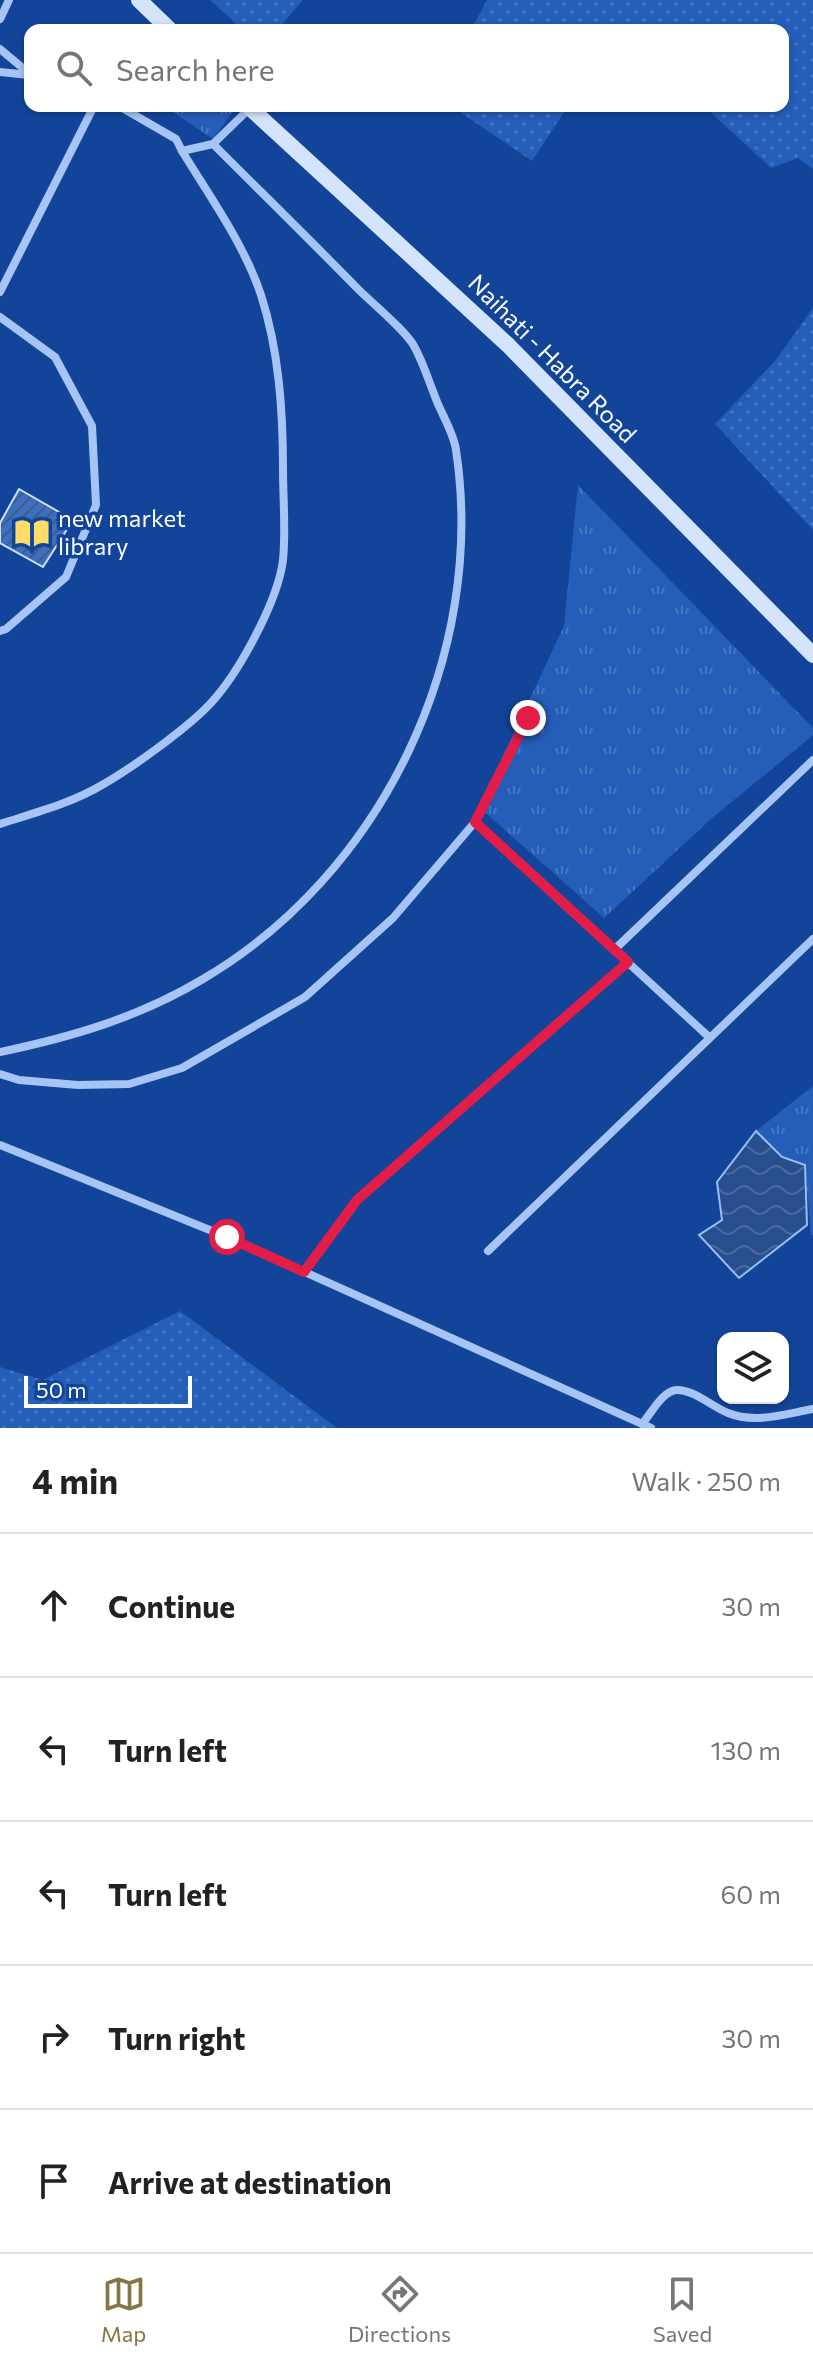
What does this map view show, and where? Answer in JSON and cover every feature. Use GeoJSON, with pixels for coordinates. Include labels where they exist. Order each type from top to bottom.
{"type":"FeatureCollection","features":[{"type":"Feature","properties":{"kind":"main road"},"geometry":{"type":"LineString","coordinates":[[139,0],[164,24]]}},
{"type":"Feature","properties":{"kind":"main road","name":"Naihati - Habra Road"},"geometry":{"type":"LineString","coordinates":[[254,112],[508,345],[813,655]]}},
{"type":"Feature","properties":{"kind":"street"},"geometry":{"type":"LineString","coordinates":[[0,19],[9,0]]}},
{"type":"Feature","properties":{"kind":"street"},"geometry":{"type":"LineString","coordinates":[[0,49],[24,70]]}},
{"type":"Feature","properties":{"kind":"street"},"geometry":{"type":"LineString","coordinates":[[0,72],[24,74]]}},
{"type":"Feature","properties":{"kind":"street"},"geometry":{"type":"LineString","coordinates":[[0,292],[91,112]]}},
{"type":"Feature","properties":{"kind":"street"},"geometry":{"type":"LineString","coordinates":[[0,824],[101,786],[209,705],[238,666],[262,625],[283,562],[283,440],[277,365],[261,294],[234,237],[176,139],[129,112]]}},
{"type":"Feature","properties":{"kind":"street"},"geometry":{"type":"LineString","coordinates":[[182,151],[213,144],[244,112]]}},
{"type":"Feature","properties":{"kind":"street"},"geometry":{"type":"LineString","coordinates":[[0,1052],[78,1035],[143,1011],[205,979],[261,939],[313,893],[357,839],[394,781],[418,731],[445,653],[458,571],[461,515],[456,447],[413,344],[213,144]]}},
{"type":"Feature","properties":{"kind":"street"},"geometry":{"type":"LineString","coordinates":[[0,317],[55,357],[92,426],[96,505],[66,577],[0,631]]}},
{"type":"Feature","properties":{"kind":"street"},"geometry":{"type":"LineString","coordinates":[[0,1074],[19,1080],[78,1085],[129,1084],[182,1068],[305,997],[393,918],[475,822],[528,718]]}},
{"type":"Feature","properties":{"kind":"street"},"geometry":{"type":"LineString","coordinates":[[615,949],[813,760]]}},
{"type":"Feature","properties":{"kind":"street"},"geometry":{"type":"LineString","coordinates":[[475,822],[709,1037]]}},
{"type":"Feature","properties":{"kind":"street"},"geometry":{"type":"LineString","coordinates":[[488,1251],[813,939]]}},
{"type":"Feature","properties":{"kind":"street"},"geometry":{"type":"LineString","coordinates":[[304,1272],[357,1200],[628,962]]}},
{"type":"Feature","properties":{"kind":"street"},"geometry":{"type":"LineString","coordinates":[[0,1145],[227,1237],[647,1426],[666,1394],[676,1390],[689,1393],[729,1414],[746,1418],[759,1419],[813,1409]]}},
{"type":"Feature","properties":{"kind":"green space"},"geometry":{"type":"Polygon","coordinates":[[[210,0],[303,0],[282,24],[236,24],[210,0]]]}},
{"type":"Feature","properties":{"kind":"green space"},"geometry":{"type":"Polygon","coordinates":[[[487,0],[813,0],[813,169],[798,158],[771,168],[710,112],[789,112],[789,24],[474,24],[487,0]]]}},
{"type":"Feature","properties":{"kind":"green space"},"geometry":{"type":"Polygon","coordinates":[[[173,112],[233,112],[213,139],[173,112]]]}},
{"type":"Feature","properties":{"kind":"green space"},"geometry":{"type":"Polygon","coordinates":[[[460,112],[564,112],[532,161],[460,112]]]}},
{"type":"Feature","properties":{"kind":"green space"},"geometry":{"type":"Polygon","coordinates":[[[813,308],[813,530],[715,424],[775,361],[813,308]]]}},
{"type":"Feature","properties":{"kind":"green space"},"geometry":{"type":"Polygon","coordinates":[[[578,485],[813,728],[813,735],[711,819],[604,918],[479,807],[564,626],[578,485]]]}},
{"type":"Feature","properties":{"kind":"green space"},"geometry":{"type":"Polygon","coordinates":[[[813,1086],[811,1235],[805,1165],[782,1158],[756,1131],[813,1086]]]}},
{"type":"Feature","properties":{"kind":"green space"},"geometry":{"type":"Polygon","coordinates":[[[180,1311],[337,1428],[0,1428],[0,1367],[43,1380],[180,1311]]]}},
{"type":"Feature","properties":{"kind":"water"},"geometry":{"type":"Polygon","coordinates":[[[756,1131],[782,1157],[805,1165],[807,1225],[739,1278],[699,1235],[722,1220],[717,1182],[756,1131]]]}},
{"type":"Feature","properties":{"kind":"building","name":"new market library"},"geometry":{"type":"Polygon","coordinates":[[[19,489],[73,520],[43,567],[0,543],[0,523],[19,489]]]}},
{"type":"Feature","properties":{"kind":"place","name":"new market library"},"geometry":{"type":"Point","coordinates":[32,533]}},
{"type":"Feature","properties":{"kind":"route"},"geometry":{"type":"LineString","coordinates":[[227,1237],[304,1272],[357,1200],[628,962],[475,822],[528,718]]}}]}
